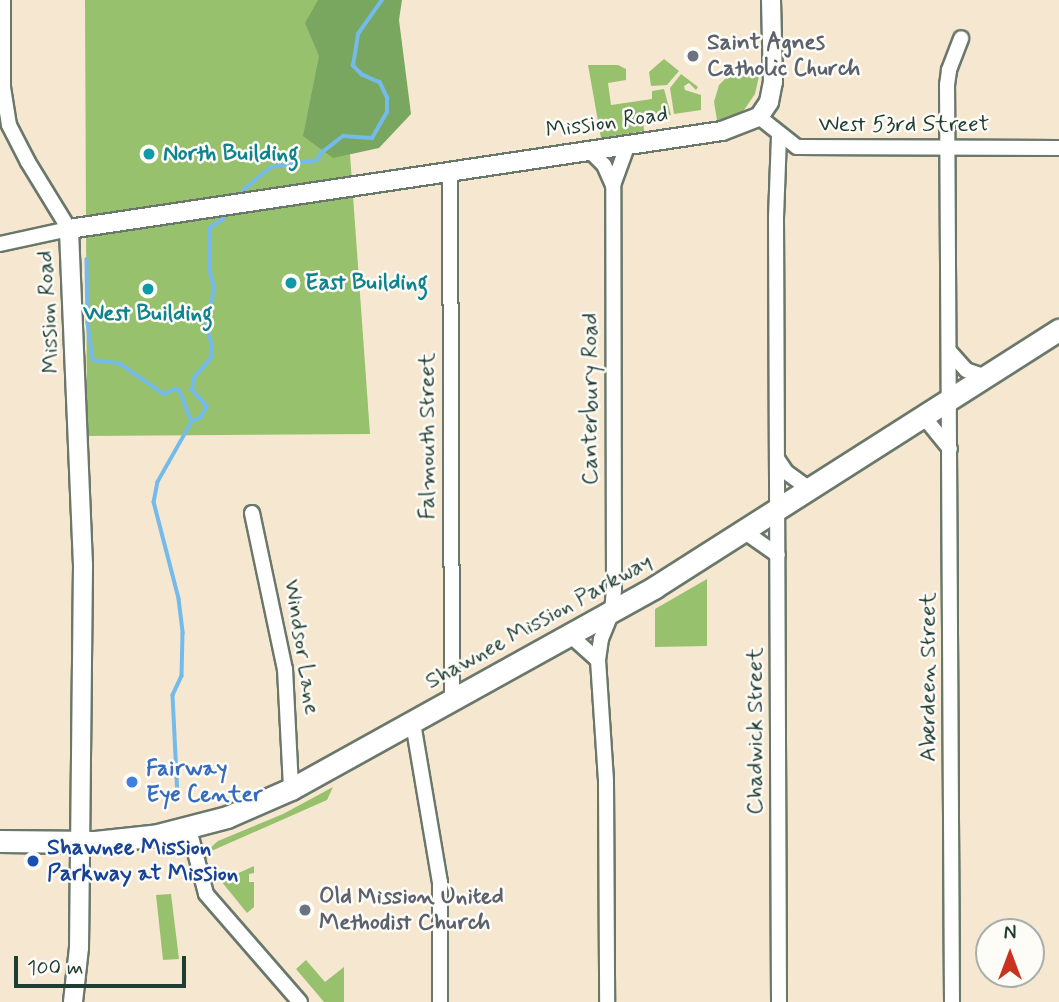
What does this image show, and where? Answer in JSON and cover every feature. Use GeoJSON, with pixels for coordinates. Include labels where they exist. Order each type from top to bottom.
{"type":"FeatureCollection","features":[{"type":"Feature","properties":{"kind":"highway","name":"Shawnee Mission Parkway"},"geometry":{"type":"LineString","coordinates":[[0,841],[116,840],[189,829],[227,817],[291,789],[612,612],[745,532],[1059,330]]}},
{"type":"Feature","properties":{"kind":"main road"},"geometry":{"type":"LineString","coordinates":[[759,117],[769,102],[773,82],[771,0]]}},
{"type":"Feature","properties":{"kind":"main road","name":"Mission Road"},"geometry":{"type":"LineString","coordinates":[[73,1002],[79,948],[83,565],[69,229],[722,131],[759,117]]}},
{"type":"Feature","properties":{"kind":"street"},"geometry":{"type":"LineString","coordinates":[[0,244],[69,229],[15,140],[1,76],[3,0]]}},
{"type":"Feature","properties":{"kind":"street","name":"Aberdeen Street"},"geometry":{"type":"LineString","coordinates":[[952,1002],[948,148],[949,70],[961,38]]}},
{"type":"Feature","properties":{"kind":"street","name":"West 53rd Street"},"geometry":{"type":"LineString","coordinates":[[759,117],[779,136],[797,147],[1059,148]]}},
{"type":"Feature","properties":{"kind":"street","name":"Chadwick Street"},"geometry":{"type":"LineString","coordinates":[[779,136],[776,218],[779,1002]]}},
{"type":"Feature","properties":{"kind":"street","name":"Canterbury Road"},"geometry":{"type":"LineString","coordinates":[[598,660],[601,639],[612,612],[613,185],[628,144]]}},
{"type":"Feature","properties":{"kind":"street"},"geometry":{"type":"LineString","coordinates":[[589,150],[604,164],[613,185]]}},
{"type":"Feature","properties":{"kind":"street","name":"Falmouth Street"},"geometry":{"type":"LineString","coordinates":[[450,171],[452,701]]}},
{"type":"Feature","properties":{"kind":"street"},"geometry":{"type":"LineString","coordinates":[[950,352],[964,369],[986,377]]}},
{"type":"Feature","properties":{"kind":"street"},"geometry":{"type":"LineString","coordinates":[[924,417],[950,449]]}},
{"type":"Feature","properties":{"kind":"street"},"geometry":{"type":"LineString","coordinates":[[778,460],[794,478],[811,489]]}},
{"type":"Feature","properties":{"kind":"street","name":"Windsor Lane"},"geometry":{"type":"LineString","coordinates":[[252,513],[285,669],[291,789]]}},
{"type":"Feature","properties":{"kind":"street"},"geometry":{"type":"LineString","coordinates":[[745,532],[778,555]]}},
{"type":"Feature","properties":{"kind":"street"},"geometry":{"type":"LineString","coordinates":[[571,636],[598,660],[607,817],[607,1002]]}},
{"type":"Feature","properties":{"kind":"street"},"geometry":{"type":"LineString","coordinates":[[412,723],[440,881],[440,1002]]}},
{"type":"Feature","properties":{"kind":"street"},"geometry":{"type":"LineString","coordinates":[[189,829],[206,894],[300,1002]]}},
{"type":"Feature","properties":{"kind":"green space"},"geometry":{"type":"Polygon","coordinates":[[[85,0],[339,0],[370,434],[87,436],[85,0]]]}},
{"type":"Feature","properties":{"kind":"green space"},"geometry":{"type":"Polygon","coordinates":[[[318,0],[402,0],[399,20],[411,114],[379,148],[333,158],[303,136],[319,56],[305,23],[318,0]]]}},
{"type":"Feature","properties":{"kind":"green space"},"geometry":{"type":"Polygon","coordinates":[[[664,59],[679,71],[667,85],[651,86],[649,72],[664,59]]]}},
{"type":"Feature","properties":{"kind":"green space"},"geometry":{"type":"Polygon","coordinates":[[[749,64],[761,67],[755,94],[744,110],[733,118],[717,120],[714,102],[719,85],[733,71],[749,64]]]}},
{"type":"Feature","properties":{"kind":"green space"},"geometry":{"type":"Polygon","coordinates":[[[588,65],[618,65],[626,69],[626,80],[608,83],[611,105],[652,99],[652,91],[664,89],[671,115],[643,120],[644,131],[601,138],[588,65]]]}},
{"type":"Feature","properties":{"kind":"green space"},"geometry":{"type":"Polygon","coordinates":[[[681,74],[698,87],[696,90],[689,83],[684,86],[685,90],[701,95],[701,110],[674,114],[670,88],[681,74]]]}},
{"type":"Feature","properties":{"kind":"green space"},"geometry":{"type":"Polygon","coordinates":[[[707,579],[707,646],[655,647],[655,609],[707,579]]]}},
{"type":"Feature","properties":{"kind":"green space"},"geometry":{"type":"Polygon","coordinates":[[[333,787],[327,800],[209,852],[210,858],[203,859],[202,855],[218,841],[283,814],[333,787]]]}},
{"type":"Feature","properties":{"kind":"green space"},"geometry":{"type":"Polygon","coordinates":[[[254,866],[254,873],[249,874],[249,882],[254,882],[254,907],[247,913],[221,881],[254,866]]]}},
{"type":"Feature","properties":{"kind":"green space"},"geometry":{"type":"Polygon","coordinates":[[[171,894],[179,959],[163,960],[156,895],[171,894]]]}},
{"type":"Feature","properties":{"kind":"green space"},"geometry":{"type":"Polygon","coordinates":[[[306,960],[325,982],[344,967],[344,1002],[324,1002],[296,969],[306,960]]]}},
{"type":"Feature","properties":{"kind":"waterway"},"geometry":{"type":"LineString","coordinates":[[243,190],[271,167],[318,160],[320,154],[343,136],[372,138],[387,112],[387,98],[380,83],[362,75],[353,66],[358,34],[382,0]]}},
{"type":"Feature","properties":{"kind":"waterway"},"geometry":{"type":"LineString","coordinates":[[192,421],[200,418],[207,407],[192,390],[194,378],[211,358],[211,342],[206,327],[214,288],[210,272],[210,228],[223,219]]}},
{"type":"Feature","properties":{"kind":"waterway"},"geometry":{"type":"LineString","coordinates":[[87,259],[88,323],[93,360],[119,363],[164,394],[176,389],[180,391],[192,422],[158,482],[154,502],[179,599],[183,633],[182,676],[173,695],[178,799]]}},
{"type":"Feature","properties":{"kind":"place","name":"Saint Agnes Catholic Church"},"geometry":{"type":"Point","coordinates":[693,56]}},
{"type":"Feature","properties":{"kind":"place","name":"North Building"},"geometry":{"type":"Point","coordinates":[149,154]}},
{"type":"Feature","properties":{"kind":"place","name":"East Building"},"geometry":{"type":"Point","coordinates":[291,283]}},
{"type":"Feature","properties":{"kind":"place","name":"West Building"},"geometry":{"type":"Point","coordinates":[148,289]}},
{"type":"Feature","properties":{"kind":"place","name":"Fairway Eye Center"},"geometry":{"type":"Point","coordinates":[132,782]}},
{"type":"Feature","properties":{"kind":"place","name":"Shawnee Mission Parkway at Mission"},"geometry":{"type":"Point","coordinates":[33,861]}},
{"type":"Feature","properties":{"kind":"place","name":"Old Mission United Methodist Church"},"geometry":{"type":"Point","coordinates":[305,910]}}]}
